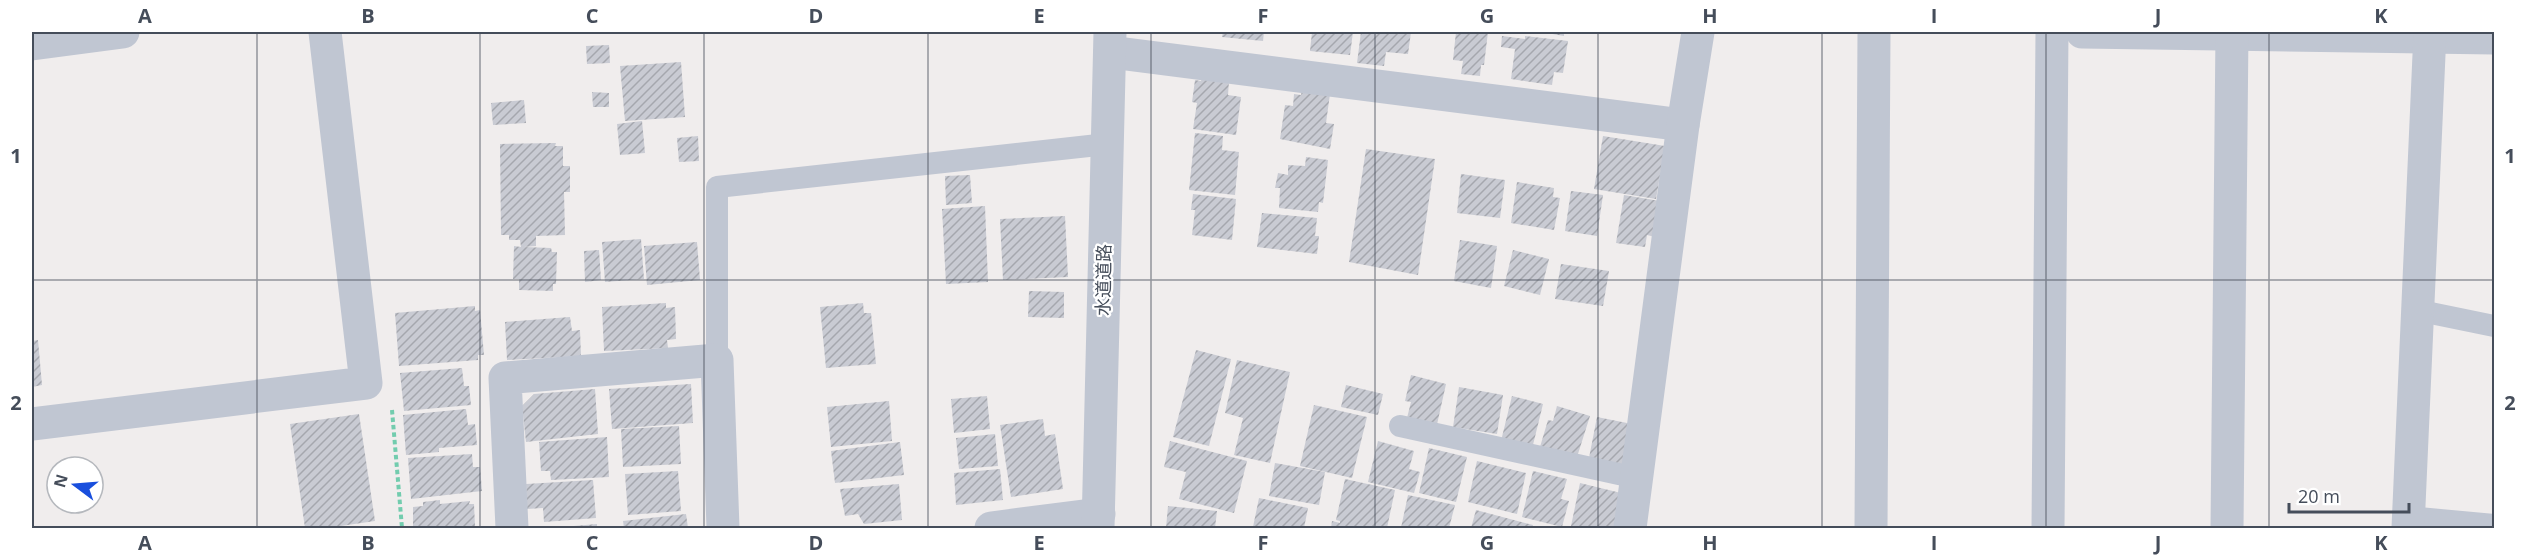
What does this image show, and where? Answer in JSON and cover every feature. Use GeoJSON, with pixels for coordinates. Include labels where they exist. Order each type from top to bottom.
{"type":"FeatureCollection","features":[{"type":"Feature","properties":{"kind":"street"},"geometry":{"type":"LineString","coordinates":[[32,44],[123,32]]}},
{"type":"Feature","properties":{"kind":"street"},"geometry":{"type":"LineString","coordinates":[[32,424],[366,383],[326,32]]}},
{"type":"Feature","properties":{"kind":"street"},"geometry":{"type":"LineString","coordinates":[[1630,528],[1683,125],[1698,32]]}},
{"type":"Feature","properties":{"kind":"street"},"geometry":{"type":"LineString","coordinates":[[1871,528],[1874,32]]}},
{"type":"Feature","properties":{"kind":"street"},"geometry":{"type":"LineString","coordinates":[[2048,528],[2052,32]]}},
{"type":"Feature","properties":{"kind":"street"},"geometry":{"type":"LineString","coordinates":[[2082,32],[2430,34],[2494,38]]}},
{"type":"Feature","properties":{"kind":"street"},"geometry":{"type":"LineString","coordinates":[[2227,528],[2232,33]]}},
{"type":"Feature","properties":{"kind":"street"},"geometry":{"type":"LineString","coordinates":[[2408,523],[2430,34]]}},
{"type":"Feature","properties":{"kind":"street"},"geometry":{"type":"LineString","coordinates":[[1110,42],[1683,125]]}},
{"type":"Feature","properties":{"kind":"street","name":"水道道路"},"geometry":{"type":"LineString","coordinates":[[1098,521],[1110,42]]}},
{"type":"Feature","properties":{"kind":"street"},"geometry":{"type":"LineString","coordinates":[[512,528],[505,378],[717,360],[723,528]]}},
{"type":"Feature","properties":{"kind":"street"},"geometry":{"type":"LineString","coordinates":[[991,528],[1098,521]]}},
{"type":"Feature","properties":{"kind":"lane"},"geometry":{"type":"LineString","coordinates":[[717,360],[717,187],[1107,144]]}},
{"type":"Feature","properties":{"kind":"lane"},"geometry":{"type":"LineString","coordinates":[[2416,310],[2494,326]]}},
{"type":"Feature","properties":{"kind":"lane"},"geometry":{"type":"LineString","coordinates":[[1400,426],[1637,478]]}},
{"type":"Feature","properties":{"kind":"lane"},"geometry":{"type":"LineString","coordinates":[[2408,523],[2494,525]]}},
{"type":"Feature","properties":{"kind":"path"},"geometry":{"type":"LineString","coordinates":[[366,383],[389,379],[402,528]]}},
{"type":"Feature","properties":{"kind":"building"},"geometry":{"type":"Polygon","coordinates":[[[1223,32],[1264,32],[1263,41],[1222,37],[1223,32]]]}},
{"type":"Feature","properties":{"kind":"building"},"geometry":{"type":"Polygon","coordinates":[[[1312,32],[1353,32],[1350,55],[1310,51],[1312,32]]]}},
{"type":"Feature","properties":{"kind":"building"},"geometry":{"type":"Polygon","coordinates":[[[1361,32],[1411,32],[1408,54],[1386,52],[1384,66],[1357,63],[1361,32]]]}},
{"type":"Feature","properties":{"kind":"building"},"geometry":{"type":"Polygon","coordinates":[[[1456,32],[1488,32],[1484,65],[1481,65],[1480,76],[1461,74],[1463,61],[1453,60],[1456,32]]]}},
{"type":"Feature","properties":{"kind":"building"},"geometry":{"type":"Polygon","coordinates":[[[1541,32],[1564,32],[1564,36],[1541,32]]]}},
{"type":"Feature","properties":{"kind":"building"},"geometry":{"type":"Polygon","coordinates":[[[1502,36],[1568,41],[1563,73],[1554,72],[1552,85],[1511,79],[1515,49],[1501,47],[1502,36]]]}},
{"type":"Feature","properties":{"kind":"building"},"geometry":{"type":"Polygon","coordinates":[[[609,45],[610,63],[587,64],[586,46],[609,45]]]}},
{"type":"Feature","properties":{"kind":"building"},"geometry":{"type":"Polygon","coordinates":[[[681,62],[685,117],[625,121],[620,66],[681,62]]]}},
{"type":"Feature","properties":{"kind":"building"},"geometry":{"type":"Polygon","coordinates":[[[1202,77],[1229,81],[1228,95],[1241,97],[1236,135],[1193,129],[1197,103],[1192,102],[1195,80],[1201,81],[1202,77]]]}},
{"type":"Feature","properties":{"kind":"building"},"geometry":{"type":"Polygon","coordinates":[[[1302,90],[1330,94],[1326,123],[1334,124],[1330,149],[1280,139],[1285,105],[1293,106],[1294,94],[1301,95],[1302,90]]]}},
{"type":"Feature","properties":{"kind":"building"},"geometry":{"type":"Polygon","coordinates":[[[592,92],[609,93],[609,107],[593,107],[592,92]]]}},
{"type":"Feature","properties":{"kind":"building"},"geometry":{"type":"Polygon","coordinates":[[[524,100],[526,123],[493,125],[491,103],[524,100]]]}},
{"type":"Feature","properties":{"kind":"building"},"geometry":{"type":"Polygon","coordinates":[[[642,121],[645,153],[620,155],[617,124],[642,121]]]}},
{"type":"Feature","properties":{"kind":"building"},"geometry":{"type":"Polygon","coordinates":[[[1195,133],[1223,136],[1222,150],[1239,152],[1235,195],[1189,190],[1195,133]]]}},
{"type":"Feature","properties":{"kind":"building"},"geometry":{"type":"Polygon","coordinates":[[[698,136],[699,161],[679,162],[677,138],[698,136]]]}},
{"type":"Feature","properties":{"kind":"building"},"geometry":{"type":"Polygon","coordinates":[[[1603,136],[1665,146],[1656,199],[1594,189],[1603,136]]]}},
{"type":"Feature","properties":{"kind":"building"},"geometry":{"type":"Polygon","coordinates":[[[556,143],[555,146],[563,146],[563,166],[570,166],[570,192],[564,192],[565,235],[536,236],[536,246],[524,247],[551,248],[552,252],[557,252],[556,284],[553,284],[553,291],[519,290],[519,279],[513,279],[514,246],[521,247],[520,240],[509,240],[509,235],[501,235],[500,144],[556,143]]]}},
{"type":"Feature","properties":{"kind":"building"},"geometry":{"type":"Polygon","coordinates":[[[1366,149],[1435,159],[1418,275],[1349,262],[1366,149]]]}},
{"type":"Feature","properties":{"kind":"building"},"geometry":{"type":"Polygon","coordinates":[[[1306,157],[1328,160],[1323,203],[1319,202],[1318,212],[1279,208],[1280,188],[1275,188],[1278,173],[1288,175],[1288,165],[1305,166],[1306,157]]]}},
{"type":"Feature","properties":{"kind":"building"},"geometry":{"type":"Polygon","coordinates":[[[1461,174],[1505,180],[1500,218],[1457,213],[1461,174]]]}},
{"type":"Feature","properties":{"kind":"building"},"geometry":{"type":"Polygon","coordinates":[[[970,175],[972,203],[946,205],[945,176],[970,175]]]}},
{"type":"Feature","properties":{"kind":"building"},"geometry":{"type":"Polygon","coordinates":[[[1517,182],[1554,188],[1553,197],[1560,198],[1554,230],[1511,223],[1517,182]]]}},
{"type":"Feature","properties":{"kind":"building"},"geometry":{"type":"Polygon","coordinates":[[[1571,191],[1603,195],[1597,236],[1565,231],[1571,191]]]}},
{"type":"Feature","properties":{"kind":"building"},"geometry":{"type":"Polygon","coordinates":[[[1193,194],[1236,199],[1232,240],[1192,235],[1195,210],[1191,210],[1193,194]]]}},
{"type":"Feature","properties":{"kind":"building"},"geometry":{"type":"Polygon","coordinates":[[[1624,195],[1660,201],[1655,237],[1647,235],[1645,247],[1616,243],[1624,195]]]}},
{"type":"Feature","properties":{"kind":"building"},"geometry":{"type":"Polygon","coordinates":[[[985,206],[988,282],[946,284],[942,209],[985,206]]]}},
{"type":"Feature","properties":{"kind":"building"},"geometry":{"type":"Polygon","coordinates":[[[1262,213],[1317,218],[1315,236],[1319,236],[1317,254],[1257,247],[1262,213]]]}},
{"type":"Feature","properties":{"kind":"building"},"geometry":{"type":"Polygon","coordinates":[[[1065,216],[1068,277],[1003,280],[1000,219],[1065,216]]]}},
{"type":"Feature","properties":{"kind":"building"},"geometry":{"type":"Polygon","coordinates":[[[641,239],[644,279],[605,282],[602,242],[641,239]]]}},
{"type":"Feature","properties":{"kind":"building"},"geometry":{"type":"Polygon","coordinates":[[[1460,240],[1497,246],[1491,288],[1454,281],[1460,240]]]}},
{"type":"Feature","properties":{"kind":"building"},"geometry":{"type":"Polygon","coordinates":[[[697,242],[700,280],[647,285],[644,246],[697,242]]]}},
{"type":"Feature","properties":{"kind":"building"},"geometry":{"type":"Polygon","coordinates":[[[599,250],[601,280],[585,282],[584,251],[599,250]]]}},
{"type":"Feature","properties":{"kind":"building"},"geometry":{"type":"Polygon","coordinates":[[[1513,250],[1549,259],[1540,295],[1504,286],[1513,250]]]}},
{"type":"Feature","properties":{"kind":"building"},"geometry":{"type":"Polygon","coordinates":[[[1561,264],[1609,271],[1603,306],[1555,299],[1561,264]]]}},
{"type":"Feature","properties":{"kind":"building"},"geometry":{"type":"Polygon","coordinates":[[[1029,291],[1064,292],[1064,318],[1028,317],[1029,291]]]}},
{"type":"Feature","properties":{"kind":"building"},"geometry":{"type":"Polygon","coordinates":[[[666,303],[666,308],[675,307],[676,339],[667,340],[668,348],[604,351],[602,307],[666,303]]]}},
{"type":"Feature","properties":{"kind":"building"},"geometry":{"type":"Polygon","coordinates":[[[863,303],[864,313],[871,313],[876,364],[826,368],[820,307],[863,303]]]}},
{"type":"Feature","properties":{"kind":"building"},"geometry":{"type":"Polygon","coordinates":[[[475,306],[475,311],[480,310],[484,355],[478,355],[478,360],[399,366],[395,313],[475,306]]]}},
{"type":"Feature","properties":{"kind":"building"},"geometry":{"type":"Polygon","coordinates":[[[570,317],[572,331],[580,330],[581,356],[507,360],[505,322],[570,317]]]}},
{"type":"Feature","properties":{"kind":"building"},"geometry":{"type":"Polygon","coordinates":[[[38,340],[42,385],[32,387],[32,341],[38,340]]]}},
{"type":"Feature","properties":{"kind":"building"},"geometry":{"type":"Polygon","coordinates":[[[1196,350],[1231,359],[1209,446],[1173,437],[1196,350]]]}},
{"type":"Feature","properties":{"kind":"building"},"geometry":{"type":"Polygon","coordinates":[[[1237,360],[1290,372],[1270,463],[1234,455],[1243,418],[1225,413],[1237,360]]]}},
{"type":"Feature","properties":{"kind":"building"},"geometry":{"type":"Polygon","coordinates":[[[462,368],[464,386],[469,386],[471,405],[404,411],[400,373],[462,368]]]}},
{"type":"Feature","properties":{"kind":"building"},"geometry":{"type":"Polygon","coordinates":[[[1411,375],[1446,384],[1436,429],[1406,422],[1411,402],[1405,401],[1411,375]]]}},
{"type":"Feature","properties":{"kind":"building"},"geometry":{"type":"Polygon","coordinates":[[[691,384],[693,423],[612,429],[609,389],[691,384]]]}},
{"type":"Feature","properties":{"kind":"building"},"geometry":{"type":"Polygon","coordinates":[[[1346,385],[1383,394],[1378,415],[1341,407],[1346,385]]]}},
{"type":"Feature","properties":{"kind":"building"},"geometry":{"type":"Polygon","coordinates":[[[1459,387],[1503,395],[1497,434],[1453,427],[1459,387]]]}},
{"type":"Feature","properties":{"kind":"building"},"geometry":{"type":"Polygon","coordinates":[[[595,389],[598,434],[526,442],[522,406],[534,394],[595,389]]]}},
{"type":"Feature","properties":{"kind":"building"},"geometry":{"type":"Polygon","coordinates":[[[987,396],[990,429],[954,433],[951,399],[987,396]]]}},
{"type":"Feature","properties":{"kind":"building"},"geometry":{"type":"Polygon","coordinates":[[[1512,396],[1543,404],[1532,449],[1501,441],[1512,396]]]}},
{"type":"Feature","properties":{"kind":"building"},"geometry":{"type":"Polygon","coordinates":[[[889,401],[892,441],[831,447],[827,407],[889,401]]]}},
{"type":"Feature","properties":{"kind":"building"},"geometry":{"type":"Polygon","coordinates":[[[1314,405],[1367,417],[1352,478],[1300,466],[1314,405]]]}},
{"type":"Feature","properties":{"kind":"building"},"geometry":{"type":"Polygon","coordinates":[[[1557,406],[1590,416],[1577,457],[1540,447],[1548,420],[1553,421],[1557,406]]]}},
{"type":"Feature","properties":{"kind":"building"},"geometry":{"type":"Polygon","coordinates":[[[466,409],[468,425],[475,424],[477,445],[439,448],[439,452],[406,455],[403,415],[466,409]]]}},
{"type":"Feature","properties":{"kind":"building"},"geometry":{"type":"Polygon","coordinates":[[[359,414],[375,521],[327,528],[305,528],[290,424],[359,414]]]}},
{"type":"Feature","properties":{"kind":"building"},"geometry":{"type":"Polygon","coordinates":[[[1597,417],[1637,425],[1628,467],[1589,458],[1597,417]]]}},
{"type":"Feature","properties":{"kind":"building"},"geometry":{"type":"Polygon","coordinates":[[[1043,419],[1045,436],[1055,434],[1063,489],[1011,497],[1000,425],[1043,419]]]}},
{"type":"Feature","properties":{"kind":"building"},"geometry":{"type":"Polygon","coordinates":[[[679,426],[681,464],[623,467],[621,429],[679,426]]]}},
{"type":"Feature","properties":{"kind":"building"},"geometry":{"type":"Polygon","coordinates":[[[995,434],[998,466],[959,469],[956,438],[995,434]]]}},
{"type":"Feature","properties":{"kind":"building"},"geometry":{"type":"Polygon","coordinates":[[[607,437],[609,477],[551,480],[550,471],[541,471],[539,442],[607,437]]]}},
{"type":"Feature","properties":{"kind":"building"},"geometry":{"type":"Polygon","coordinates":[[[1170,441],[1247,461],[1234,513],[1179,499],[1186,472],[1164,467],[1170,441]]]}},
{"type":"Feature","properties":{"kind":"building"},"geometry":{"type":"Polygon","coordinates":[[[1378,441],[1414,451],[1409,469],[1420,472],[1414,493],[1368,482],[1378,441]]]}},
{"type":"Feature","properties":{"kind":"building"},"geometry":{"type":"Polygon","coordinates":[[[900,442],[904,475],[835,483],[831,451],[900,442]]]}},
{"type":"Feature","properties":{"kind":"building"},"geometry":{"type":"Polygon","coordinates":[[[1429,448],[1467,457],[1456,502],[1419,493],[1429,448]]]}},
{"type":"Feature","properties":{"kind":"building"},"geometry":{"type":"Polygon","coordinates":[[[472,454],[473,467],[480,467],[482,491],[411,499],[408,458],[472,454]]]}},
{"type":"Feature","properties":{"kind":"building"},"geometry":{"type":"Polygon","coordinates":[[[1477,461],[1526,473],[1517,514],[1468,502],[1477,461]]]}},
{"type":"Feature","properties":{"kind":"building"},"geometry":{"type":"Polygon","coordinates":[[[1275,463],[1325,472],[1319,505],[1269,496],[1275,463]]]}},
{"type":"Feature","properties":{"kind":"building"},"geometry":{"type":"Polygon","coordinates":[[[1000,469],[1003,500],[956,505],[954,473],[1000,469]]]}},
{"type":"Feature","properties":{"kind":"building"},"geometry":{"type":"Polygon","coordinates":[[[678,471],[681,511],[628,515],[625,474],[678,471]]]}},
{"type":"Feature","properties":{"kind":"building"},"geometry":{"type":"Polygon","coordinates":[[[1533,471],[1567,479],[1561,499],[1569,501],[1562,527],[1522,517],[1533,471]]]}},
{"type":"Feature","properties":{"kind":"building"},"geometry":{"type":"Polygon","coordinates":[[[1345,479],[1395,490],[1387,528],[1331,528],[1332,521],[1340,523],[1336,520],[1345,479]]]}},
{"type":"Feature","properties":{"kind":"building"},"geometry":{"type":"Polygon","coordinates":[[[593,480],[596,518],[544,522],[543,508],[527,509],[526,484],[593,480]]]}},
{"type":"Feature","properties":{"kind":"building"},"geometry":{"type":"Polygon","coordinates":[[[1580,483],[1625,494],[1617,528],[1571,526],[1580,483]]]}},
{"type":"Feature","properties":{"kind":"building"},"geometry":{"type":"Polygon","coordinates":[[[899,484],[902,520],[864,524],[858,514],[845,516],[840,489],[899,484]]]}},
{"type":"Feature","properties":{"kind":"building"},"geometry":{"type":"Polygon","coordinates":[[[1408,495],[1455,505],[1449,528],[1401,528],[1408,495]]]}},
{"type":"Feature","properties":{"kind":"building"},"geometry":{"type":"Polygon","coordinates":[[[1259,498],[1308,508],[1304,528],[1253,527],[1259,498]]]}},
{"type":"Feature","properties":{"kind":"building"},"geometry":{"type":"Polygon","coordinates":[[[440,500],[440,504],[470,501],[469,504],[474,504],[475,526],[471,528],[413,528],[413,507],[423,506],[423,502],[440,500]]]}},
{"type":"Feature","properties":{"kind":"building"},"geometry":{"type":"Polygon","coordinates":[[[1168,506],[1217,511],[1215,528],[1166,528],[1168,506]]]}},
{"type":"Feature","properties":{"kind":"building"},"geometry":{"type":"Polygon","coordinates":[[[1476,510],[1533,525],[1532,528],[1471,528],[1476,510]]]}},
{"type":"Feature","properties":{"kind":"building"},"geometry":{"type":"Polygon","coordinates":[[[686,514],[688,528],[624,528],[623,521],[686,514]]]}},
{"type":"Feature","properties":{"kind":"building"},"geometry":{"type":"Polygon","coordinates":[[[597,524],[597,528],[562,528],[562,527],[597,524]]]}}]}
